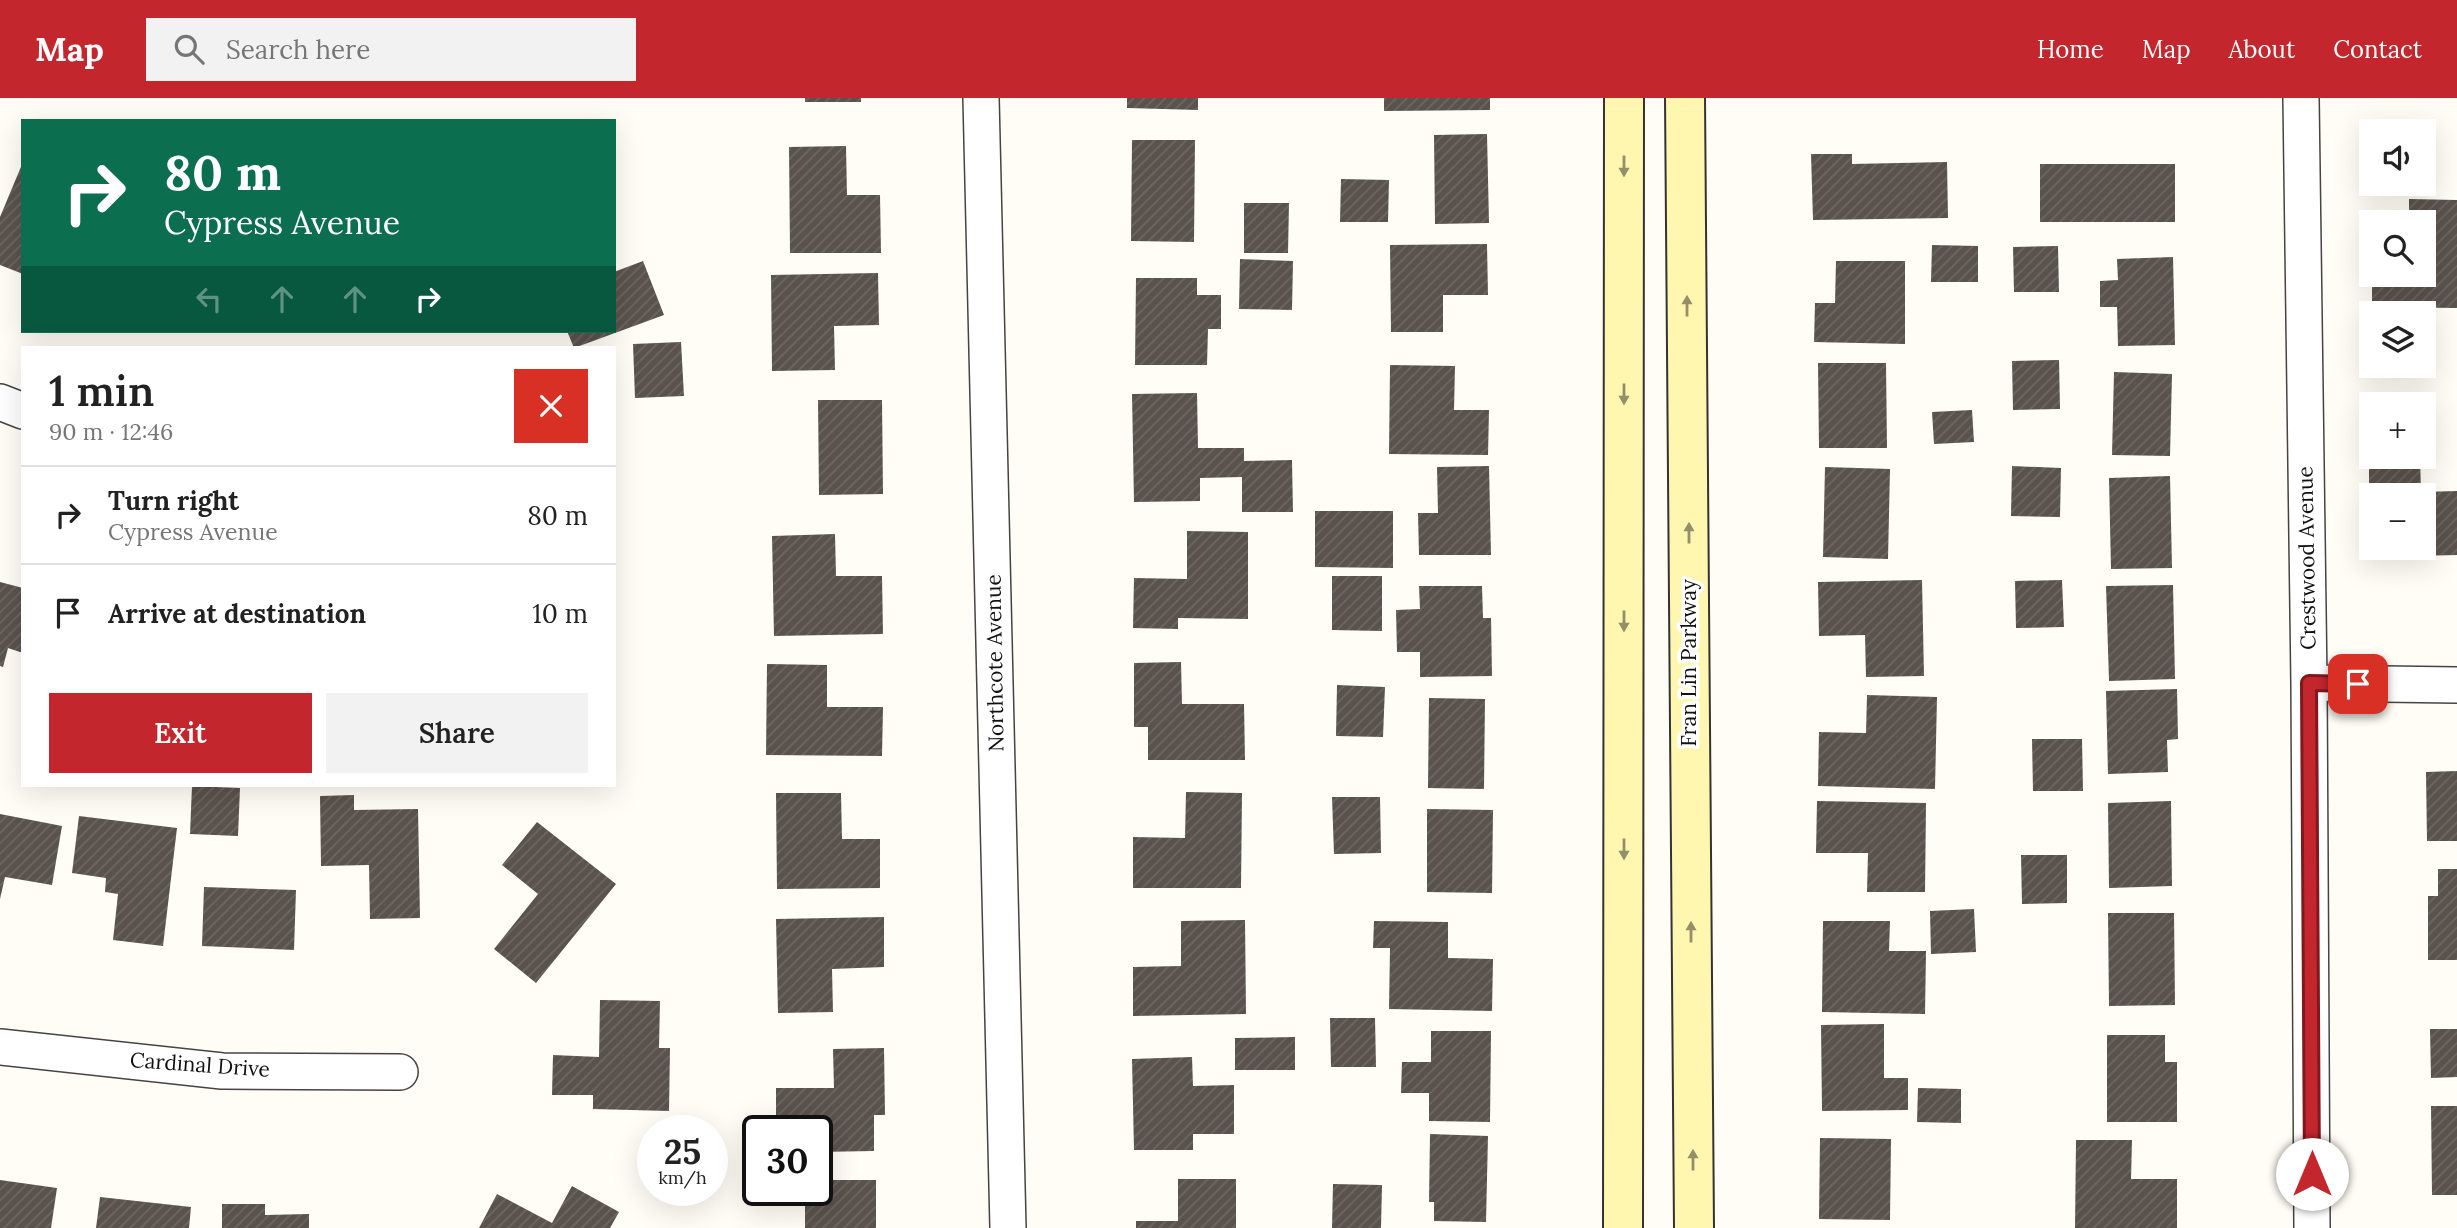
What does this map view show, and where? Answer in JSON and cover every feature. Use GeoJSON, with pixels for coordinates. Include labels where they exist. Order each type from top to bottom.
{"type":"FeatureCollection","features":[{"type":"Feature","properties":{"kind":"street","name":"Northcote Avenue"},"geometry":{"type":"LineString","coordinates":[[981,98],[1009,1228]]}},
{"type":"Feature","properties":{"kind":"street"},"geometry":{"type":"LineString","coordinates":[[1623,1228],[1624,98]]}},
{"type":"Feature","properties":{"kind":"street","name":"Fran Lin Parkway"},"geometry":{"type":"LineString","coordinates":[[1685,98],[1693,1228]]}},
{"type":"Feature","properties":{"kind":"street","name":"Crestwood Avenue"},"geometry":{"type":"LineString","coordinates":[[2301,98],[2309,683],[2312,1228]]}},
{"type":"Feature","properties":{"kind":"street"},"geometry":{"type":"LineString","coordinates":[[0,402],[21,410]]}},
{"type":"Feature","properties":{"kind":"street"},"geometry":{"type":"LineString","coordinates":[[2309,683],[2457,685]]}},
{"type":"Feature","properties":{"kind":"street","name":"Cardinal Drive"},"geometry":{"type":"LineString","coordinates":[[0,1047],[222,1071],[400,1072]]}},
{"type":"Feature","properties":{"kind":"building"},"geometry":{"type":"Polygon","coordinates":[[[805,98],[861,98],[861,102],[805,102],[805,98]]]}},
{"type":"Feature","properties":{"kind":"building"},"geometry":{"type":"Polygon","coordinates":[[[1127,98],[1198,98],[1198,110],[1127,108],[1127,98]]]}},
{"type":"Feature","properties":{"kind":"building"},"geometry":{"type":"Polygon","coordinates":[[[1384,98],[1490,98],[1490,110],[1384,111],[1384,98]]]}},
{"type":"Feature","properties":{"kind":"building"},"geometry":{"type":"Polygon","coordinates":[[[1487,134],[1489,223],[1435,224],[1434,135],[1487,134]]]}},
{"type":"Feature","properties":{"kind":"building"},"geometry":{"type":"Polygon","coordinates":[[[1132,140],[1195,140],[1194,242],[1131,241],[1132,140]]]}},
{"type":"Feature","properties":{"kind":"building"},"geometry":{"type":"Polygon","coordinates":[[[846,146],[847,195],[880,195],[881,253],[790,253],[789,147],[846,146]]]}},
{"type":"Feature","properties":{"kind":"building"},"geometry":{"type":"Polygon","coordinates":[[[1811,154],[1852,154],[1852,164],[1947,162],[1948,218],[1813,220],[1811,154]]]}},
{"type":"Feature","properties":{"kind":"building"},"geometry":{"type":"Polygon","coordinates":[[[2040,164],[2175,164],[2175,222],[2040,222],[2040,164]]]}},
{"type":"Feature","properties":{"kind":"building"},"geometry":{"type":"Polygon","coordinates":[[[21,167],[21,273],[0,265],[0,217],[21,167]]]}},
{"type":"Feature","properties":{"kind":"building"},"geometry":{"type":"Polygon","coordinates":[[[1341,179],[1389,180],[1388,222],[1340,222],[1341,179]]]}},
{"type":"Feature","properties":{"kind":"building"},"geometry":{"type":"Polygon","coordinates":[[[2409,199],[2457,200],[2457,308],[2436,308],[2436,301],[2372,301],[2372,287],[2436,287],[2436,210],[2409,210],[2409,199]]]}},
{"type":"Feature","properties":{"kind":"building"},"geometry":{"type":"Polygon","coordinates":[[[1244,203],[1289,203],[1288,253],[1244,253],[1244,203]]]}},
{"type":"Feature","properties":{"kind":"building"},"geometry":{"type":"Polygon","coordinates":[[[1487,244],[1488,295],[1443,295],[1443,332],[1391,332],[1390,245],[1487,244]]]}},
{"type":"Feature","properties":{"kind":"building"},"geometry":{"type":"Polygon","coordinates":[[[1932,245],[1978,246],[1978,282],[1931,282],[1932,245]]]}},
{"type":"Feature","properties":{"kind":"building"},"geometry":{"type":"Polygon","coordinates":[[[2058,246],[2059,292],[2014,292],[2013,247],[2058,246]]]}},
{"type":"Feature","properties":{"kind":"building"},"geometry":{"type":"Polygon","coordinates":[[[2173,257],[2175,345],[2118,346],[2117,307],[2100,307],[2100,281],[2118,280],[2117,259],[2173,257]]]}},
{"type":"Feature","properties":{"kind":"building"},"geometry":{"type":"Polygon","coordinates":[[[1240,259],[1293,261],[1292,310],[1239,309],[1240,259]]]}},
{"type":"Feature","properties":{"kind":"building"},"geometry":{"type":"Polygon","coordinates":[[[643,261],[664,315],[616,333],[616,271],[643,261]]]}},
{"type":"Feature","properties":{"kind":"building"},"geometry":{"type":"Polygon","coordinates":[[[1836,261],[1905,261],[1905,344],[1814,342],[1815,303],[1835,303],[1836,261]]]}},
{"type":"Feature","properties":{"kind":"building"},"geometry":{"type":"Polygon","coordinates":[[[878,273],[879,325],[834,326],[835,370],[772,371],[771,275],[878,273]]]}},
{"type":"Feature","properties":{"kind":"building"},"geometry":{"type":"Polygon","coordinates":[[[1136,278],[1197,278],[1197,295],[1221,295],[1221,329],[1208,329],[1207,365],[1135,365],[1136,278]]]}},
{"type":"Feature","properties":{"kind":"building"},"geometry":{"type":"Polygon","coordinates":[[[568,333],[615,333],[579,346],[573,346],[568,333]]]}},
{"type":"Feature","properties":{"kind":"building"},"geometry":{"type":"Polygon","coordinates":[[[681,342],[684,396],[635,398],[633,344],[681,342]]]}},
{"type":"Feature","properties":{"kind":"building"},"geometry":{"type":"Polygon","coordinates":[[[2059,360],[2060,409],[2013,410],[2012,361],[2059,360]]]}},
{"type":"Feature","properties":{"kind":"building"},"geometry":{"type":"Polygon","coordinates":[[[1818,363],[1886,363],[1887,448],[1819,448],[1818,363]]]}},
{"type":"Feature","properties":{"kind":"building"},"geometry":{"type":"Polygon","coordinates":[[[1390,365],[1455,366],[1454,410],[1489,410],[1488,455],[1389,454],[1390,365]]]}},
{"type":"Feature","properties":{"kind":"building"},"geometry":{"type":"Polygon","coordinates":[[[2114,372],[2172,374],[2170,456],[2112,455],[2114,372]]]}},
{"type":"Feature","properties":{"kind":"building"},"geometry":{"type":"Polygon","coordinates":[[[1197,393],[1198,448],[1244,448],[1244,461],[1292,460],[1293,512],[1242,512],[1242,477],[1200,478],[1200,501],[1134,502],[1132,394],[1197,393]]]}},
{"type":"Feature","properties":{"kind":"building"},"geometry":{"type":"Polygon","coordinates":[[[818,400],[882,400],[883,494],[819,495],[818,400]]]}},
{"type":"Feature","properties":{"kind":"building"},"geometry":{"type":"Polygon","coordinates":[[[1972,410],[1974,442],[1934,444],[1932,412],[1972,410]]]}},
{"type":"Feature","properties":{"kind":"building"},"geometry":{"type":"Polygon","coordinates":[[[1489,466],[1491,555],[1419,555],[1418,513],[1438,513],[1437,467],[1489,466]]]}},
{"type":"Feature","properties":{"kind":"building"},"geometry":{"type":"Polygon","coordinates":[[[2012,466],[2061,468],[2060,517],[2011,516],[2012,466]]]}},
{"type":"Feature","properties":{"kind":"building"},"geometry":{"type":"Polygon","coordinates":[[[1825,467],[1890,469],[1888,559],[1823,557],[1825,467]]]}},
{"type":"Feature","properties":{"kind":"building"},"geometry":{"type":"Polygon","coordinates":[[[2369,469],[2420,469],[2421,483],[2369,483],[2369,469]]]}},
{"type":"Feature","properties":{"kind":"building"},"geometry":{"type":"Polygon","coordinates":[[[2170,476],[2172,568],[2111,569],[2109,478],[2170,476]]]}},
{"type":"Feature","properties":{"kind":"building"},"geometry":{"type":"Polygon","coordinates":[[[2457,491],[2457,555],[2436,555],[2436,492],[2457,491]]]}},
{"type":"Feature","properties":{"kind":"building"},"geometry":{"type":"Polygon","coordinates":[[[1315,511],[1393,511],[1393,568],[1315,567],[1315,511]]]}},
{"type":"Feature","properties":{"kind":"building"},"geometry":{"type":"Polygon","coordinates":[[[1187,531],[1248,532],[1248,619],[1178,618],[1178,629],[1133,628],[1134,578],[1187,579],[1187,531]]]}},
{"type":"Feature","properties":{"kind":"building"},"geometry":{"type":"Polygon","coordinates":[[[835,534],[836,576],[882,576],[883,634],[774,636],[772,536],[835,534]]]}},
{"type":"Feature","properties":{"kind":"building"},"geometry":{"type":"Polygon","coordinates":[[[1332,576],[1382,576],[1382,631],[1332,630],[1332,576]]]}},
{"type":"Feature","properties":{"kind":"building"},"geometry":{"type":"Polygon","coordinates":[[[1922,580],[1924,676],[1866,677],[1865,635],[1819,636],[1818,582],[1922,580]]]}},
{"type":"Feature","properties":{"kind":"building"},"geometry":{"type":"Polygon","coordinates":[[[2062,580],[2064,627],[2016,628],[2015,581],[2062,580]]]}},
{"type":"Feature","properties":{"kind":"building"},"geometry":{"type":"Polygon","coordinates":[[[0,582],[21,587],[21,652],[8,648],[3,667],[0,666],[0,582]]]}},
{"type":"Feature","properties":{"kind":"building"},"geometry":{"type":"Polygon","coordinates":[[[2173,585],[2175,679],[2109,681],[2106,586],[2173,585]]]}},
{"type":"Feature","properties":{"kind":"building"},"geometry":{"type":"Polygon","coordinates":[[[1419,586],[1482,586],[1483,618],[1491,618],[1492,676],[1420,677],[1420,652],[1397,652],[1396,610],[1420,609],[1419,586]]]}},
{"type":"Feature","properties":{"kind":"building"},"geometry":{"type":"Polygon","coordinates":[[[1181,662],[1182,704],[1244,704],[1245,760],[1148,760],[1148,727],[1134,727],[1134,663],[1181,662]]]}},
{"type":"Feature","properties":{"kind":"building"},"geometry":{"type":"Polygon","coordinates":[[[767,664],[827,665],[827,707],[883,707],[882,756],[766,755],[767,664]]]}},
{"type":"Feature","properties":{"kind":"building"},"geometry":{"type":"Polygon","coordinates":[[[1337,685],[1385,687],[1383,737],[1336,736],[1337,685]]]}},
{"type":"Feature","properties":{"kind":"building"},"geometry":{"type":"Polygon","coordinates":[[[2177,689],[2178,739],[2167,740],[2168,772],[2108,774],[2106,691],[2177,689]]]}},
{"type":"Feature","properties":{"kind":"building"},"geometry":{"type":"Polygon","coordinates":[[[1867,695],[1937,697],[1935,789],[1818,786],[1819,732],[1866,733],[1867,695]]]}},
{"type":"Feature","properties":{"kind":"building"},"geometry":{"type":"Polygon","coordinates":[[[1429,698],[1485,699],[1484,789],[1428,788],[1429,698]]]}},
{"type":"Feature","properties":{"kind":"building"},"geometry":{"type":"Polygon","coordinates":[[[2032,739],[2082,739],[2083,791],[2033,791],[2032,739]]]}},
{"type":"Feature","properties":{"kind":"building"},"geometry":{"type":"Polygon","coordinates":[[[2457,771],[2457,841],[2427,841],[2426,772],[2457,771]]]}},
{"type":"Feature","properties":{"kind":"building"},"geometry":{"type":"Polygon","coordinates":[[[192,787],[240,788],[238,836],[190,834],[192,787]]]}},
{"type":"Feature","properties":{"kind":"building"},"geometry":{"type":"Polygon","coordinates":[[[1186,792],[1242,793],[1241,888],[1133,888],[1133,837],[1185,838],[1186,792]]]}},
{"type":"Feature","properties":{"kind":"building"},"geometry":{"type":"Polygon","coordinates":[[[776,793],[841,793],[842,839],[880,839],[880,888],[777,889],[776,793]]]}},
{"type":"Feature","properties":{"kind":"building"},"geometry":{"type":"Polygon","coordinates":[[[354,795],[354,810],[418,809],[420,918],[370,919],[369,865],[321,866],[320,796],[354,795]]]}},
{"type":"Feature","properties":{"kind":"building"},"geometry":{"type":"Polygon","coordinates":[[[1332,797],[1380,797],[1381,853],[1334,854],[1332,797]]]}},
{"type":"Feature","properties":{"kind":"building"},"geometry":{"type":"Polygon","coordinates":[[[1817,801],[1926,803],[1925,892],[1867,892],[1868,853],[1816,853],[1817,801]]]}},
{"type":"Feature","properties":{"kind":"building"},"geometry":{"type":"Polygon","coordinates":[[[2171,801],[2172,886],[2109,888],[2108,803],[2171,801]]]}},
{"type":"Feature","properties":{"kind":"building"},"geometry":{"type":"Polygon","coordinates":[[[1427,809],[1493,810],[1492,893],[1427,892],[1427,809]]]}},
{"type":"Feature","properties":{"kind":"building"},"geometry":{"type":"Polygon","coordinates":[[[0,814],[62,826],[52,885],[5,877],[0,899],[0,814]]]}},
{"type":"Feature","properties":{"kind":"building"},"geometry":{"type":"Polygon","coordinates":[[[79,816],[177,828],[163,946],[113,940],[118,894],[105,892],[106,878],[72,873],[79,816]]]}},
{"type":"Feature","properties":{"kind":"building"},"geometry":{"type":"Polygon","coordinates":[[[537,822],[616,884],[536,983],[494,949],[538,894],[502,865],[537,822]]]}},
{"type":"Feature","properties":{"kind":"building"},"geometry":{"type":"Polygon","coordinates":[[[2021,855],[2067,855],[2067,903],[2022,904],[2021,855]]]}},
{"type":"Feature","properties":{"kind":"building"},"geometry":{"type":"Polygon","coordinates":[[[2438,869],[2457,869],[2457,960],[2428,960],[2428,896],[2438,896],[2438,869]]]}},
{"type":"Feature","properties":{"kind":"building"},"geometry":{"type":"Polygon","coordinates":[[[204,887],[296,890],[294,950],[202,946],[204,887]]]}},
{"type":"Feature","properties":{"kind":"building"},"geometry":{"type":"Polygon","coordinates":[[[1974,909],[1976,952],[1931,954],[1930,911],[1974,909]]]}},
{"type":"Feature","properties":{"kind":"building"},"geometry":{"type":"Polygon","coordinates":[[[2108,913],[2174,913],[2175,1005],[2109,1006],[2108,913]]]}},
{"type":"Feature","properties":{"kind":"building"},"geometry":{"type":"Polygon","coordinates":[[[884,917],[884,967],[832,969],[833,1012],[778,1013],[776,919],[884,917]]]}},
{"type":"Feature","properties":{"kind":"building"},"geometry":{"type":"Polygon","coordinates":[[[1245,920],[1246,1014],[1133,1016],[1133,967],[1181,966],[1181,921],[1245,920]]]}},
{"type":"Feature","properties":{"kind":"building"},"geometry":{"type":"Polygon","coordinates":[[[1374,921],[1448,922],[1448,958],[1493,959],[1492,1011],[1389,1009],[1390,948],[1373,948],[1374,921]]]}},
{"type":"Feature","properties":{"kind":"building"},"geometry":{"type":"Polygon","coordinates":[[[1823,921],[1890,921],[1889,951],[1926,951],[1925,1014],[1822,1012],[1823,921]]]}},
{"type":"Feature","properties":{"kind":"building"},"geometry":{"type":"Polygon","coordinates":[[[600,1000],[660,1001],[659,1048],[670,1048],[669,1111],[593,1109],[593,1095],[552,1095],[553,1055],[599,1057],[600,1000]]]}},
{"type":"Feature","properties":{"kind":"building"},"geometry":{"type":"Polygon","coordinates":[[[1330,1018],[1375,1018],[1376,1067],[1331,1067],[1330,1018]]]}},
{"type":"Feature","properties":{"kind":"building"},"geometry":{"type":"Polygon","coordinates":[[[1884,1024],[1884,1078],[1908,1078],[1908,1110],[1822,1111],[1821,1025],[1884,1024]]]}},
{"type":"Feature","properties":{"kind":"building"},"geometry":{"type":"Polygon","coordinates":[[[2430,1029],[2457,1029],[2457,1077],[2431,1078],[2430,1029]]]}},
{"type":"Feature","properties":{"kind":"building"},"geometry":{"type":"Polygon","coordinates":[[[1431,1031],[1491,1031],[1490,1122],[1429,1121],[1429,1093],[1401,1093],[1402,1062],[1431,1062],[1431,1031]]]}},
{"type":"Feature","properties":{"kind":"building"},"geometry":{"type":"Polygon","coordinates":[[[2107,1035],[2165,1035],[2165,1062],[2177,1062],[2177,1122],[2107,1122],[2107,1035]]]}},
{"type":"Feature","properties":{"kind":"building"},"geometry":{"type":"Polygon","coordinates":[[[1295,1037],[1295,1070],[1235,1070],[1235,1038],[1295,1037]]]}},
{"type":"Feature","properties":{"kind":"building"},"geometry":{"type":"Polygon","coordinates":[[[884,1048],[885,1115],[874,1115],[874,1151],[833,1152],[833,1115],[776,1115],[776,1088],[834,1088],[833,1049],[884,1048]]]}},
{"type":"Feature","properties":{"kind":"building"},"geometry":{"type":"Polygon","coordinates":[[[1192,1057],[1193,1086],[1234,1085],[1234,1134],[1193,1134],[1193,1150],[1134,1150],[1132,1059],[1192,1057]]]}},
{"type":"Feature","properties":{"kind":"building"},"geometry":{"type":"Polygon","coordinates":[[[1918,1088],[1961,1089],[1961,1123],[1917,1122],[1918,1088]]]}},
{"type":"Feature","properties":{"kind":"building"},"geometry":{"type":"Polygon","coordinates":[[[2431,1106],[2457,1106],[2457,1195],[2432,1195],[2431,1106]]]}},
{"type":"Feature","properties":{"kind":"building"},"geometry":{"type":"Polygon","coordinates":[[[1430,1134],[1488,1136],[1486,1222],[1434,1221],[1434,1202],[1429,1202],[1430,1134]]]}},
{"type":"Feature","properties":{"kind":"building"},"geometry":{"type":"Polygon","coordinates":[[[1820,1138],[1891,1139],[1890,1220],[1819,1219],[1820,1138]]]}},
{"type":"Feature","properties":{"kind":"building"},"geometry":{"type":"Polygon","coordinates":[[[2076,1140],[2132,1140],[2131,1179],[2177,1179],[2177,1228],[2075,1228],[2076,1140]]]}},
{"type":"Feature","properties":{"kind":"building"},"geometry":{"type":"Polygon","coordinates":[[[1178,1179],[1236,1179],[1236,1228],[1136,1228],[1136,1221],[1178,1221],[1178,1179]]]}},
{"type":"Feature","properties":{"kind":"building"},"geometry":{"type":"Polygon","coordinates":[[[0,1180],[57,1188],[51,1228],[0,1228],[0,1180]]]}},
{"type":"Feature","properties":{"kind":"building"},"geometry":{"type":"Polygon","coordinates":[[[833,1180],[876,1180],[876,1228],[805,1228],[805,1206],[833,1206],[833,1180]]]}},
{"type":"Feature","properties":{"kind":"building"},"geometry":{"type":"Polygon","coordinates":[[[1333,1184],[1382,1185],[1381,1228],[1332,1228],[1333,1184]]]}},
{"type":"Feature","properties":{"kind":"building"},"geometry":{"type":"Polygon","coordinates":[[[572,1186],[619,1212],[610,1228],[479,1228],[497,1194],[552,1223],[572,1186]]]}},
{"type":"Feature","properties":{"kind":"building"},"geometry":{"type":"Polygon","coordinates":[[[100,1197],[191,1207],[189,1228],[96,1228],[100,1197]]]}},
{"type":"Feature","properties":{"kind":"building"},"geometry":{"type":"Polygon","coordinates":[[[222,1204],[265,1204],[265,1215],[309,1214],[309,1228],[222,1228],[222,1204]]]}},
{"type":"Feature","properties":{"kind":"route"},"geometry":{"type":"LineString","coordinates":[[2312,1174],[2309,683],[2358,684]]}}]}
